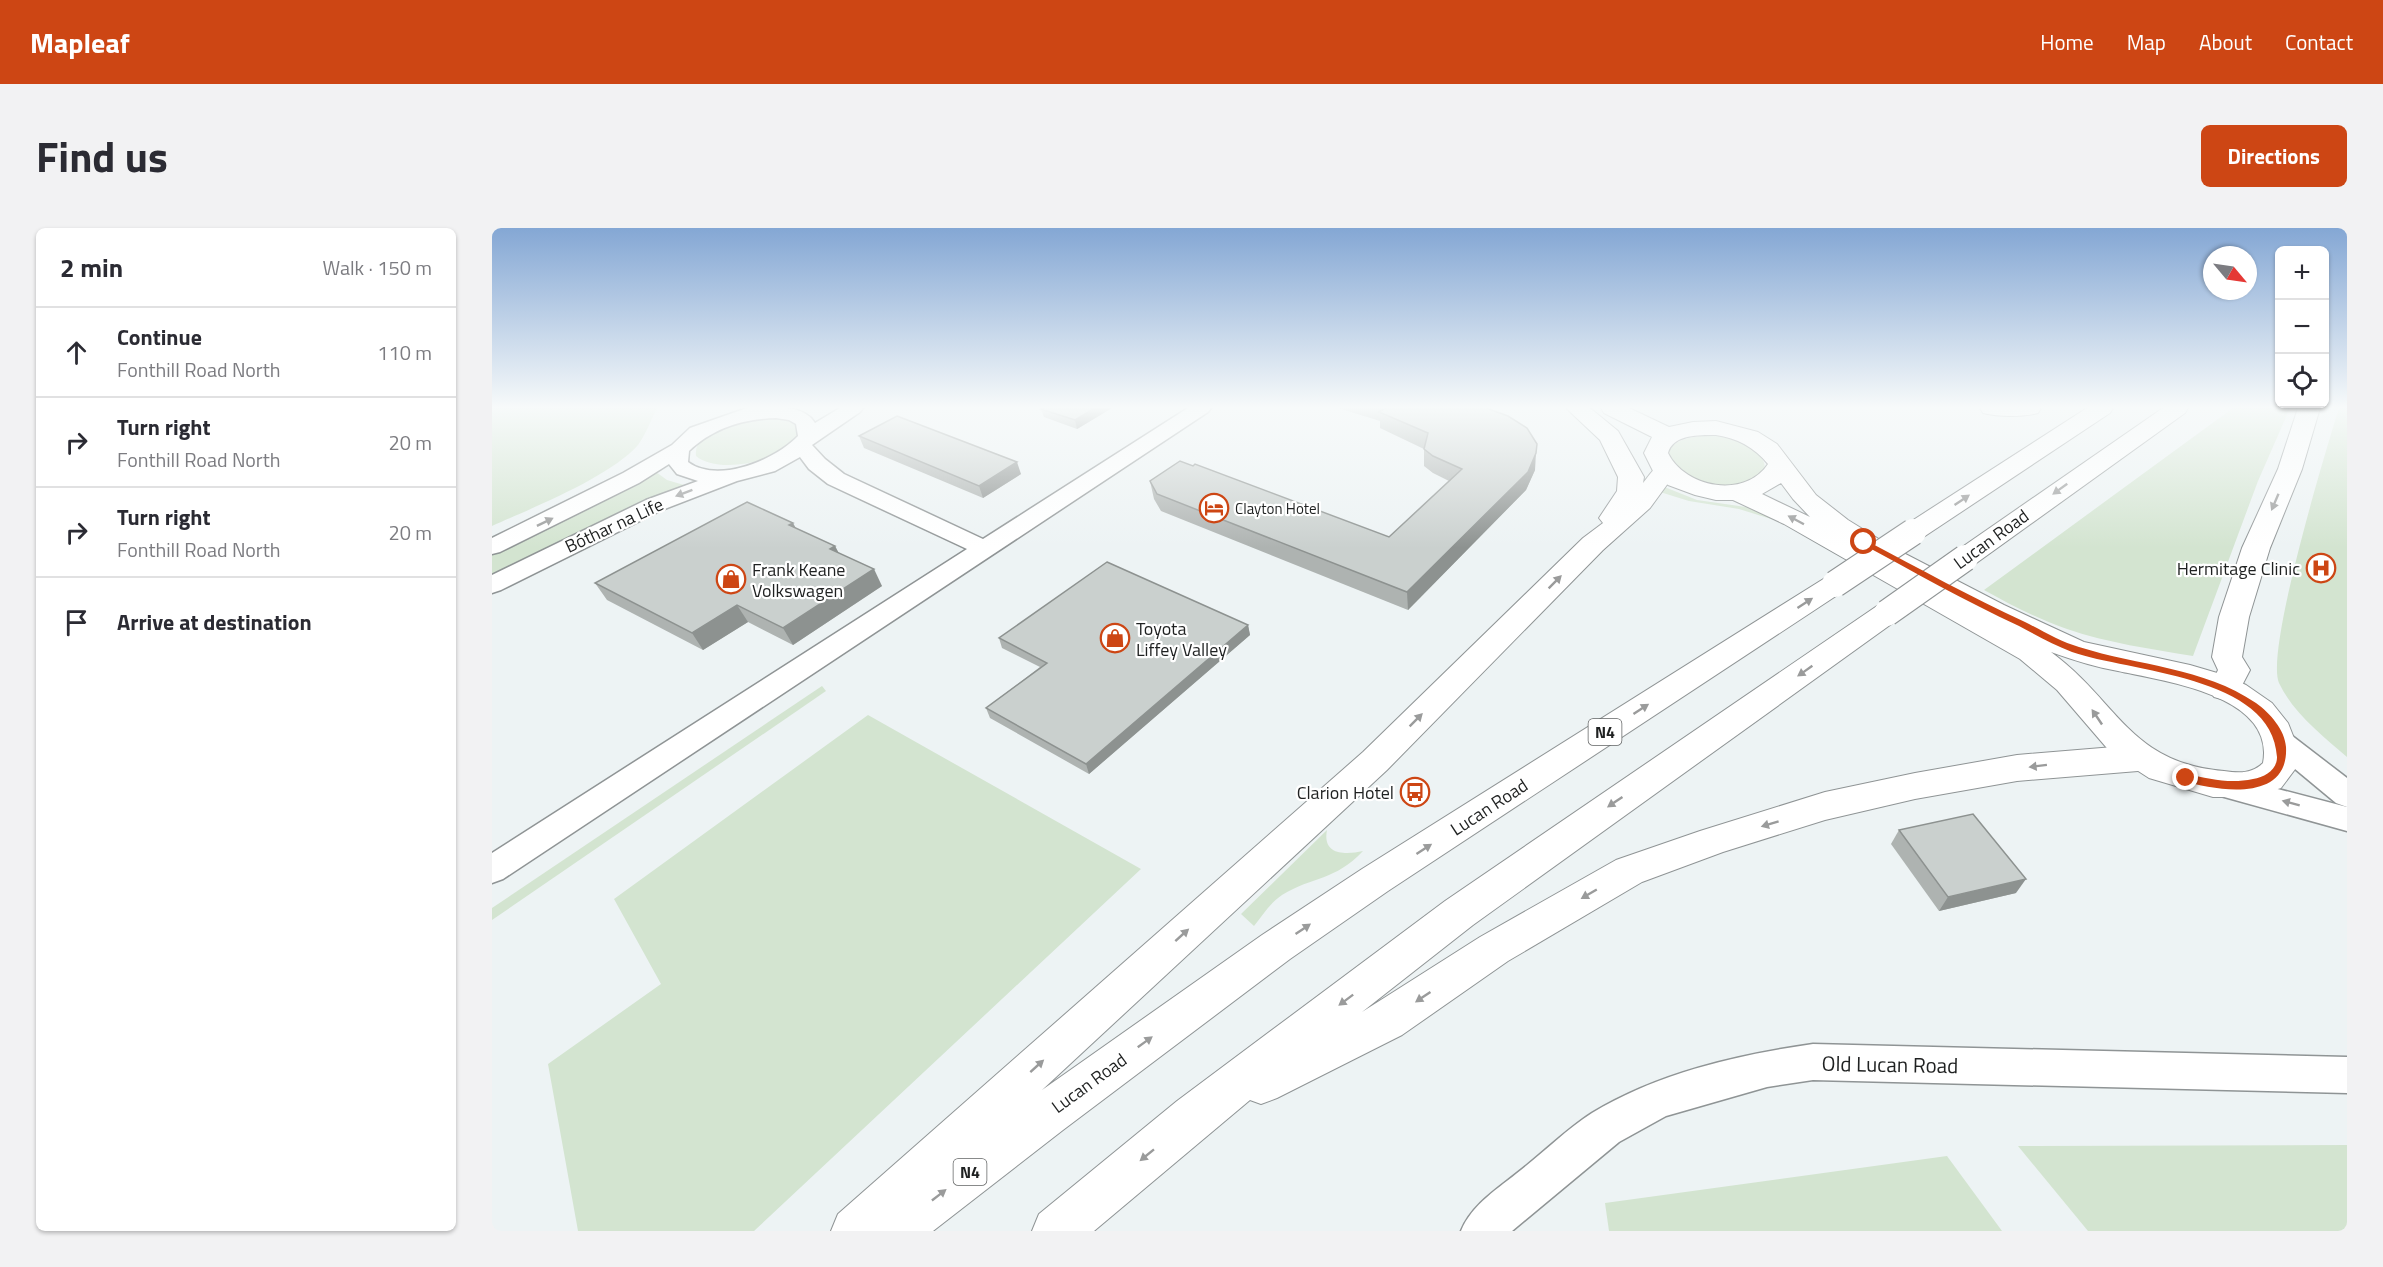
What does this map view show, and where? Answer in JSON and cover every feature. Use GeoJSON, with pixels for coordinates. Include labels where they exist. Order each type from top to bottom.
{"type":"FeatureCollection","features":[{"type":"Feature","properties":{"kind":"main road"},"geometry":{"type":"LineString","coordinates":[[1593,544],[1630,491],[1630,477],[1619,455]]}},
{"type":"Feature","properties":{"kind":"main road"},"geometry":{"type":"LineString","coordinates":[[1656,455],[1665,471],[1693,487],[1718,492],[1737,492],[1758,488],[1769,483],[1776,475],[1780,465]]}},
{"type":"Feature","properties":{"kind":"main road"},"geometry":{"type":"LineString","coordinates":[[1737,492],[1803,524],[2031,652],[2062,675],[2118,742],[2138,758],[2186,778],[2228,787],[2257,783],[2274,776],[2282,762],[2281,742],[2270,722],[2243,698],[2180,673],[2075,650],[1982,606],[1849,532],[1807,500],[1773,455]]}},
{"type":"Feature","properties":{"kind":"main road","name":"Lucan Road"},"geometry":{"type":"LineString","coordinates":[[894,1231],[1084,1087],[1286,941],[1375,880],[1835,584],[2031,455]]}},
{"type":"Feature","properties":{"kind":"main road","name":"Lucan Road"},"geometry":{"type":"LineString","coordinates":[[1056,1231],[1192,1117],[1532,860],[1724,729],[2111,455]]}},
{"type":"Feature","properties":{"kind":"main road"},"geometry":{"type":"LineString","coordinates":[[2225,689],[2234,670],[2227,657],[2234,617],[2256,548],[2294,455]]}},
{"type":"Feature","properties":{"kind":"main road"},"geometry":{"type":"LineString","coordinates":[[855,1231],[1375,761],[1593,544],[1628,518],[1653,490],[1665,471]]}},
{"type":"Feature","properties":{"kind":"main road"},"geometry":{"type":"LineString","coordinates":[[1192,1117],[1387,1021],[1494,949],[1629,871],[1713,841],[1826,806],[1915,786],[2016,768],[2138,758]]}},
{"type":"Feature","properties":{"kind":"street","name":"Bóthar na Life"},"geometry":{"type":"LineString","coordinates":[[492,547],[606,492],[669,455]]}},
{"type":"Feature","properties":{"kind":"street","name":"Bóthar na Life"},"geometry":{"type":"LineString","coordinates":[[677,455],[679,465],[688,471],[710,475],[739,473],[762,468],[789,455]]}},
{"type":"Feature","properties":{"kind":"street"},"geometry":{"type":"LineString","coordinates":[[812,455],[817,464],[836,479],[983,548]]}},
{"type":"Feature","properties":{"kind":"street"},"geometry":{"type":"LineString","coordinates":[[492,870],[1128,455]]}},
{"type":"Feature","properties":{"kind":"street"},"geometry":{"type":"LineString","coordinates":[[762,468],[836,479]]}},
{"type":"Feature","properties":{"kind":"street","name":"Bóthar na Life"},"geometry":{"type":"LineString","coordinates":[[492,585],[654,505],[739,473]]}},
{"type":"Feature","properties":{"kind":"street"},"geometry":{"type":"LineString","coordinates":[[2281,742],[2347,795]]}},
{"type":"Feature","properties":{"kind":"street"},"geometry":{"type":"LineString","coordinates":[[2228,787],[2347,819]]}},
{"type":"Feature","properties":{"kind":"street","name":"Old Lucan Road"},"geometry":{"type":"LineString","coordinates":[[1482,1231],[1605,1128],[1658,1099],[1767,1069],[1813,1062],[2347,1075]]}},
{"type":"Feature","properties":{"kind":"green space"},"geometry":{"type":"Polygon","coordinates":[[[492,455],[627,455],[609,469],[570,491],[492,526],[492,455]]]}},
{"type":"Feature","properties":{"kind":"green space"},"geometry":{"type":"Polygon","coordinates":[[[774,455],[737,465],[707,462],[696,456],[774,455]]]}},
{"type":"Feature","properties":{"kind":"green space"},"geometry":{"type":"Polygon","coordinates":[[[1669,455],[1759,455],[1764,464],[1764,470],[1752,480],[1739,484],[1721,485],[1703,482],[1687,475],[1675,466],[1669,455]]]}},
{"type":"Feature","properties":{"kind":"green space"},"geometry":{"type":"Polygon","coordinates":[[[2169,455],[2269,455],[2193,656],[2082,634],[2014,606],[1984,590],[2169,455]]]}},
{"type":"Feature","properties":{"kind":"green space","name":"Hermitage Clinic"},"geometry":{"type":"Polygon","coordinates":[[[2325,455],[2347,455],[2347,757],[2292,705],[2279,683],[2277,664],[2288,593],[2325,455]]]}},
{"type":"Feature","properties":{"kind":"green space"},"geometry":{"type":"Polygon","coordinates":[[[656,472],[667,480],[684,485],[655,496],[492,577],[492,555],[656,472]]]}},
{"type":"Feature","properties":{"kind":"green space"},"geometry":{"type":"Polygon","coordinates":[[[1662,486],[1697,500],[1746,507],[1787,524],[1739,509],[1689,501],[1660,492],[1662,486]]]}},
{"type":"Feature","properties":{"kind":"green space"},"geometry":{"type":"Polygon","coordinates":[[[822,686],[826,691],[492,920],[492,908],[822,686]]]}},
{"type":"Feature","properties":{"kind":"green space"},"geometry":{"type":"Polygon","coordinates":[[[868,715],[1141,869],[754,1231],[578,1231],[548,1064],[661,984],[614,899],[868,715]]]}},
{"type":"Feature","properties":{"kind":"green space"},"geometry":{"type":"Polygon","coordinates":[[[1327,830],[1326,838],[1331,849],[1342,853],[1363,851],[1343,868],[1282,895],[1270,905],[1254,926],[1241,914],[1327,830]]]}},
{"type":"Feature","properties":{"kind":"green space"},"geometry":{"type":"Polygon","coordinates":[[[2347,1145],[2347,1231],[2088,1231],[2018,1146],[2347,1145]]]}},
{"type":"Feature","properties":{"kind":"green space"},"geometry":{"type":"Polygon","coordinates":[[[1947,1156],[2002,1231],[1609,1231],[1605,1203],[1947,1156]]]}},
{"type":"Feature","properties":{"kind":"building"},"geometry":{"type":"Polygon","coordinates":[[[904,455],[998,455],[1017,462],[979,486],[904,455]]]}},
{"type":"Feature","properties":{"kind":"building"},"geometry":{"type":"Polygon","coordinates":[[[1431,455],[1535,455],[1528,472],[1407,592],[1157,494],[1150,481],[1180,461],[1193,466],[1195,464],[1389,537],[1462,469],[1431,455]]]}},
{"type":"Feature","properties":{"kind":"building","name":"Frank Keane Volkswagen"},"geometry":{"type":"Polygon","coordinates":[[[747,502],[793,523],[789,525],[835,546],[830,549],[874,569],[783,628],[737,605],[692,633],[595,583],[747,502]]]}},
{"type":"Feature","properties":{"kind":"building"},"geometry":{"type":"Polygon","coordinates":[[[1107,562],[1248,625],[1086,764],[986,708],[1047,663],[999,638],[1107,562]]]}},
{"type":"Feature","properties":{"kind":"building"},"geometry":{"type":"Polygon","coordinates":[[[1973,814],[2026,879],[1948,897],[1899,830],[1973,814]]]}},
{"type":"Feature","properties":{"kind":"place","name":"Clayton Hotel"},"geometry":{"type":"Point","coordinates":[1214,508]}},
{"type":"Feature","properties":{"kind":"place","name":"Hermitage Clinic"},"geometry":{"type":"Point","coordinates":[2321,568]}},
{"type":"Feature","properties":{"kind":"place","name":"Frank Keane Volkswagen"},"geometry":{"type":"Point","coordinates":[731,579]}},
{"type":"Feature","properties":{"kind":"place","name":"Toyota Liffey Valley"},"geometry":{"type":"Point","coordinates":[1115,638]}},
{"type":"Feature","properties":{"kind":"place","name":"Clarion Hotel"},"geometry":{"type":"Point","coordinates":[1415,792]}},
{"type":"Feature","properties":{"kind":"route"},"geometry":{"type":"LineString","coordinates":[[1864,542],[1982,606],[2075,650],[2180,673],[2225,689],[2254,706],[2278,734],[2281,742],[2282,762],[2274,776],[2257,783],[2228,787],[2186,778]]}}]}
